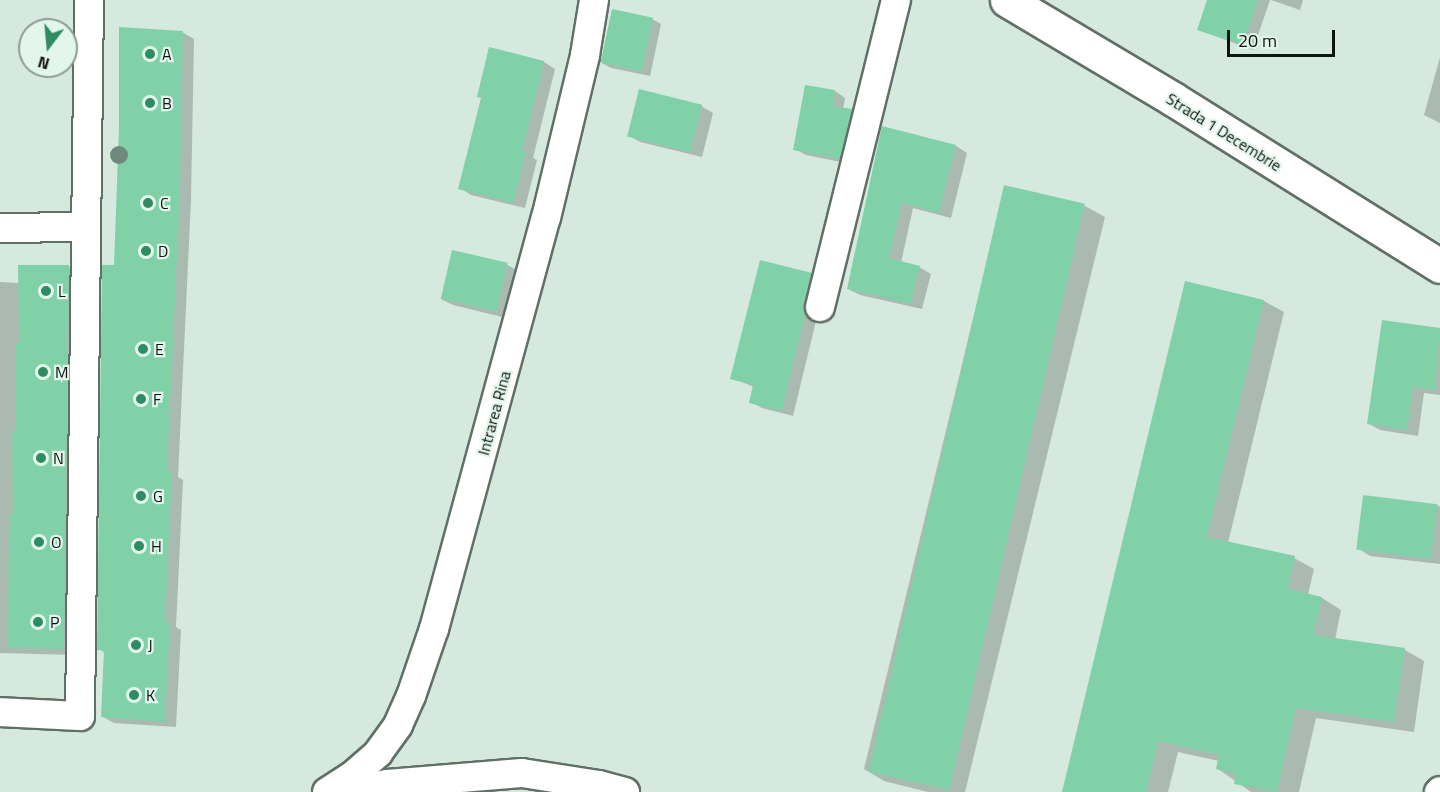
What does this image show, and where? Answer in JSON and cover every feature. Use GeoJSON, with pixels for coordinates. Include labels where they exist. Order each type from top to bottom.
{"type":"FeatureCollection","features":[{"type":"Feature","properties":{"kind":"main road","name":"Strada 1 Decembrie"},"geometry":{"type":"LineString","coordinates":[[1007,0],[1173,99],[1440,266]]}},
{"type":"Feature","properties":{"kind":"street"},"geometry":{"type":"LineString","coordinates":[[0,712],[80,716],[89,0]]}},
{"type":"Feature","properties":{"kind":"street","name":"Intrarea Rina"},"geometry":{"type":"LineString","coordinates":[[327,792],[352,776],[378,753],[398,725],[427,651],[546,218],[585,55],[594,0]]}},
{"type":"Feature","properties":{"kind":"street"},"geometry":{"type":"LineString","coordinates":[[820,307],[896,0]]}},
{"type":"Feature","properties":{"kind":"street"},"geometry":{"type":"LineString","coordinates":[[0,228],[86,227]]}},
{"type":"Feature","properties":{"kind":"street"},"geometry":{"type":"LineString","coordinates":[[347,792],[387,784],[522,773],[626,792]]}},
{"type":"Feature","properties":{"kind":"building"},"geometry":{"type":"Polygon","coordinates":[[[1207,0],[1258,0],[1243,45],[1197,30],[1207,0]]]}},
{"type":"Feature","properties":{"kind":"building"},"geometry":{"type":"Polygon","coordinates":[[[612,9],[653,18],[642,72],[601,63],[612,9]]]}},
{"type":"Feature","properties":{"kind":"building"},"geometry":{"type":"Polygon","coordinates":[[[119,27],[183,31],[180,193],[167,471],[172,472],[165,622],[170,622],[165,722],[101,717],[104,650],[97,650],[102,265],[114,265],[119,127],[119,27]]]}},
{"type":"Feature","properties":{"kind":"building"},"geometry":{"type":"Polygon","coordinates":[[[489,47],[544,61],[522,152],[526,152],[513,203],[458,189],[481,98],[477,97],[489,47]]]}},
{"type":"Feature","properties":{"kind":"building"},"geometry":{"type":"Polygon","coordinates":[[[805,85],[835,90],[833,106],[852,109],[840,159],[793,150],[805,85]]]}},
{"type":"Feature","properties":{"kind":"building"},"geometry":{"type":"Polygon","coordinates":[[[639,89],[702,105],[690,152],[627,137],[639,89]]]}},
{"type":"Feature","properties":{"kind":"building"},"geometry":{"type":"Polygon","coordinates":[[[882,126],[956,145],[939,213],[902,203],[889,258],[920,266],[911,304],[847,289],[882,126]]]}},
{"type":"Feature","properties":{"kind":"building"},"geometry":{"type":"Polygon","coordinates":[[[1004,185],[1085,204],[949,790],[869,772],[1004,185]]]}},
{"type":"Feature","properties":{"kind":"building"},"geometry":{"type":"Polygon","coordinates":[[[452,250],[508,263],[496,312],[441,299],[452,250]]]}},
{"type":"Feature","properties":{"kind":"building"},"geometry":{"type":"Polygon","coordinates":[[[760,260],[812,273],[804,303],[805,314],[782,411],[749,403],[753,385],[730,379],[760,260]]]}},
{"type":"Feature","properties":{"kind":"building"},"geometry":{"type":"Polygon","coordinates":[[[18,265],[69,265],[64,649],[8,648],[9,515],[13,515],[12,431],[15,431],[15,343],[19,343],[18,265]]]}},
{"type":"Feature","properties":{"kind":"building"},"geometry":{"type":"Polygon","coordinates":[[[1185,281],[1264,300],[1207,537],[1295,556],[1288,589],[1322,597],[1314,635],[1405,648],[1394,722],[1296,708],[1277,792],[1234,784],[1236,774],[1216,769],[1219,755],[1158,741],[1146,792],[1062,792],[1185,281]]]}},
{"type":"Feature","properties":{"kind":"building"},"geometry":{"type":"Polygon","coordinates":[[[1382,320],[1440,328],[1435,390],[1413,387],[1407,430],[1367,424],[1382,320]]]}},
{"type":"Feature","properties":{"kind":"building"},"geometry":{"type":"Polygon","coordinates":[[[1363,495],[1437,504],[1431,559],[1356,550],[1363,495]]]}},
{"type":"Feature","properties":{"kind":"place","name":"A"},"geometry":{"type":"Point","coordinates":[150,54]}},
{"type":"Feature","properties":{"kind":"place","name":"B"},"geometry":{"type":"Point","coordinates":[150,103]}},
{"type":"Feature","properties":{"kind":"place","name":"C"},"geometry":{"type":"Point","coordinates":[148,203]}},
{"type":"Feature","properties":{"kind":"place","name":"D"},"geometry":{"type":"Point","coordinates":[146,251]}},
{"type":"Feature","properties":{"kind":"place","name":"L"},"geometry":{"type":"Point","coordinates":[46,291]}},
{"type":"Feature","properties":{"kind":"place","name":"E"},"geometry":{"type":"Point","coordinates":[143,349]}},
{"type":"Feature","properties":{"kind":"place","name":"M"},"geometry":{"type":"Point","coordinates":[43,372]}},
{"type":"Feature","properties":{"kind":"place","name":"F"},"geometry":{"type":"Point","coordinates":[141,399]}},
{"type":"Feature","properties":{"kind":"place","name":"N"},"geometry":{"type":"Point","coordinates":[41,458]}},
{"type":"Feature","properties":{"kind":"place","name":"G"},"geometry":{"type":"Point","coordinates":[141,496]}},
{"type":"Feature","properties":{"kind":"place","name":"O"},"geometry":{"type":"Point","coordinates":[39,542]}},
{"type":"Feature","properties":{"kind":"place","name":"H"},"geometry":{"type":"Point","coordinates":[139,546]}},
{"type":"Feature","properties":{"kind":"place","name":"P"},"geometry":{"type":"Point","coordinates":[38,622]}},
{"type":"Feature","properties":{"kind":"place","name":"J"},"geometry":{"type":"Point","coordinates":[136,645]}},
{"type":"Feature","properties":{"kind":"place","name":"K"},"geometry":{"type":"Point","coordinates":[134,695]}}]}
